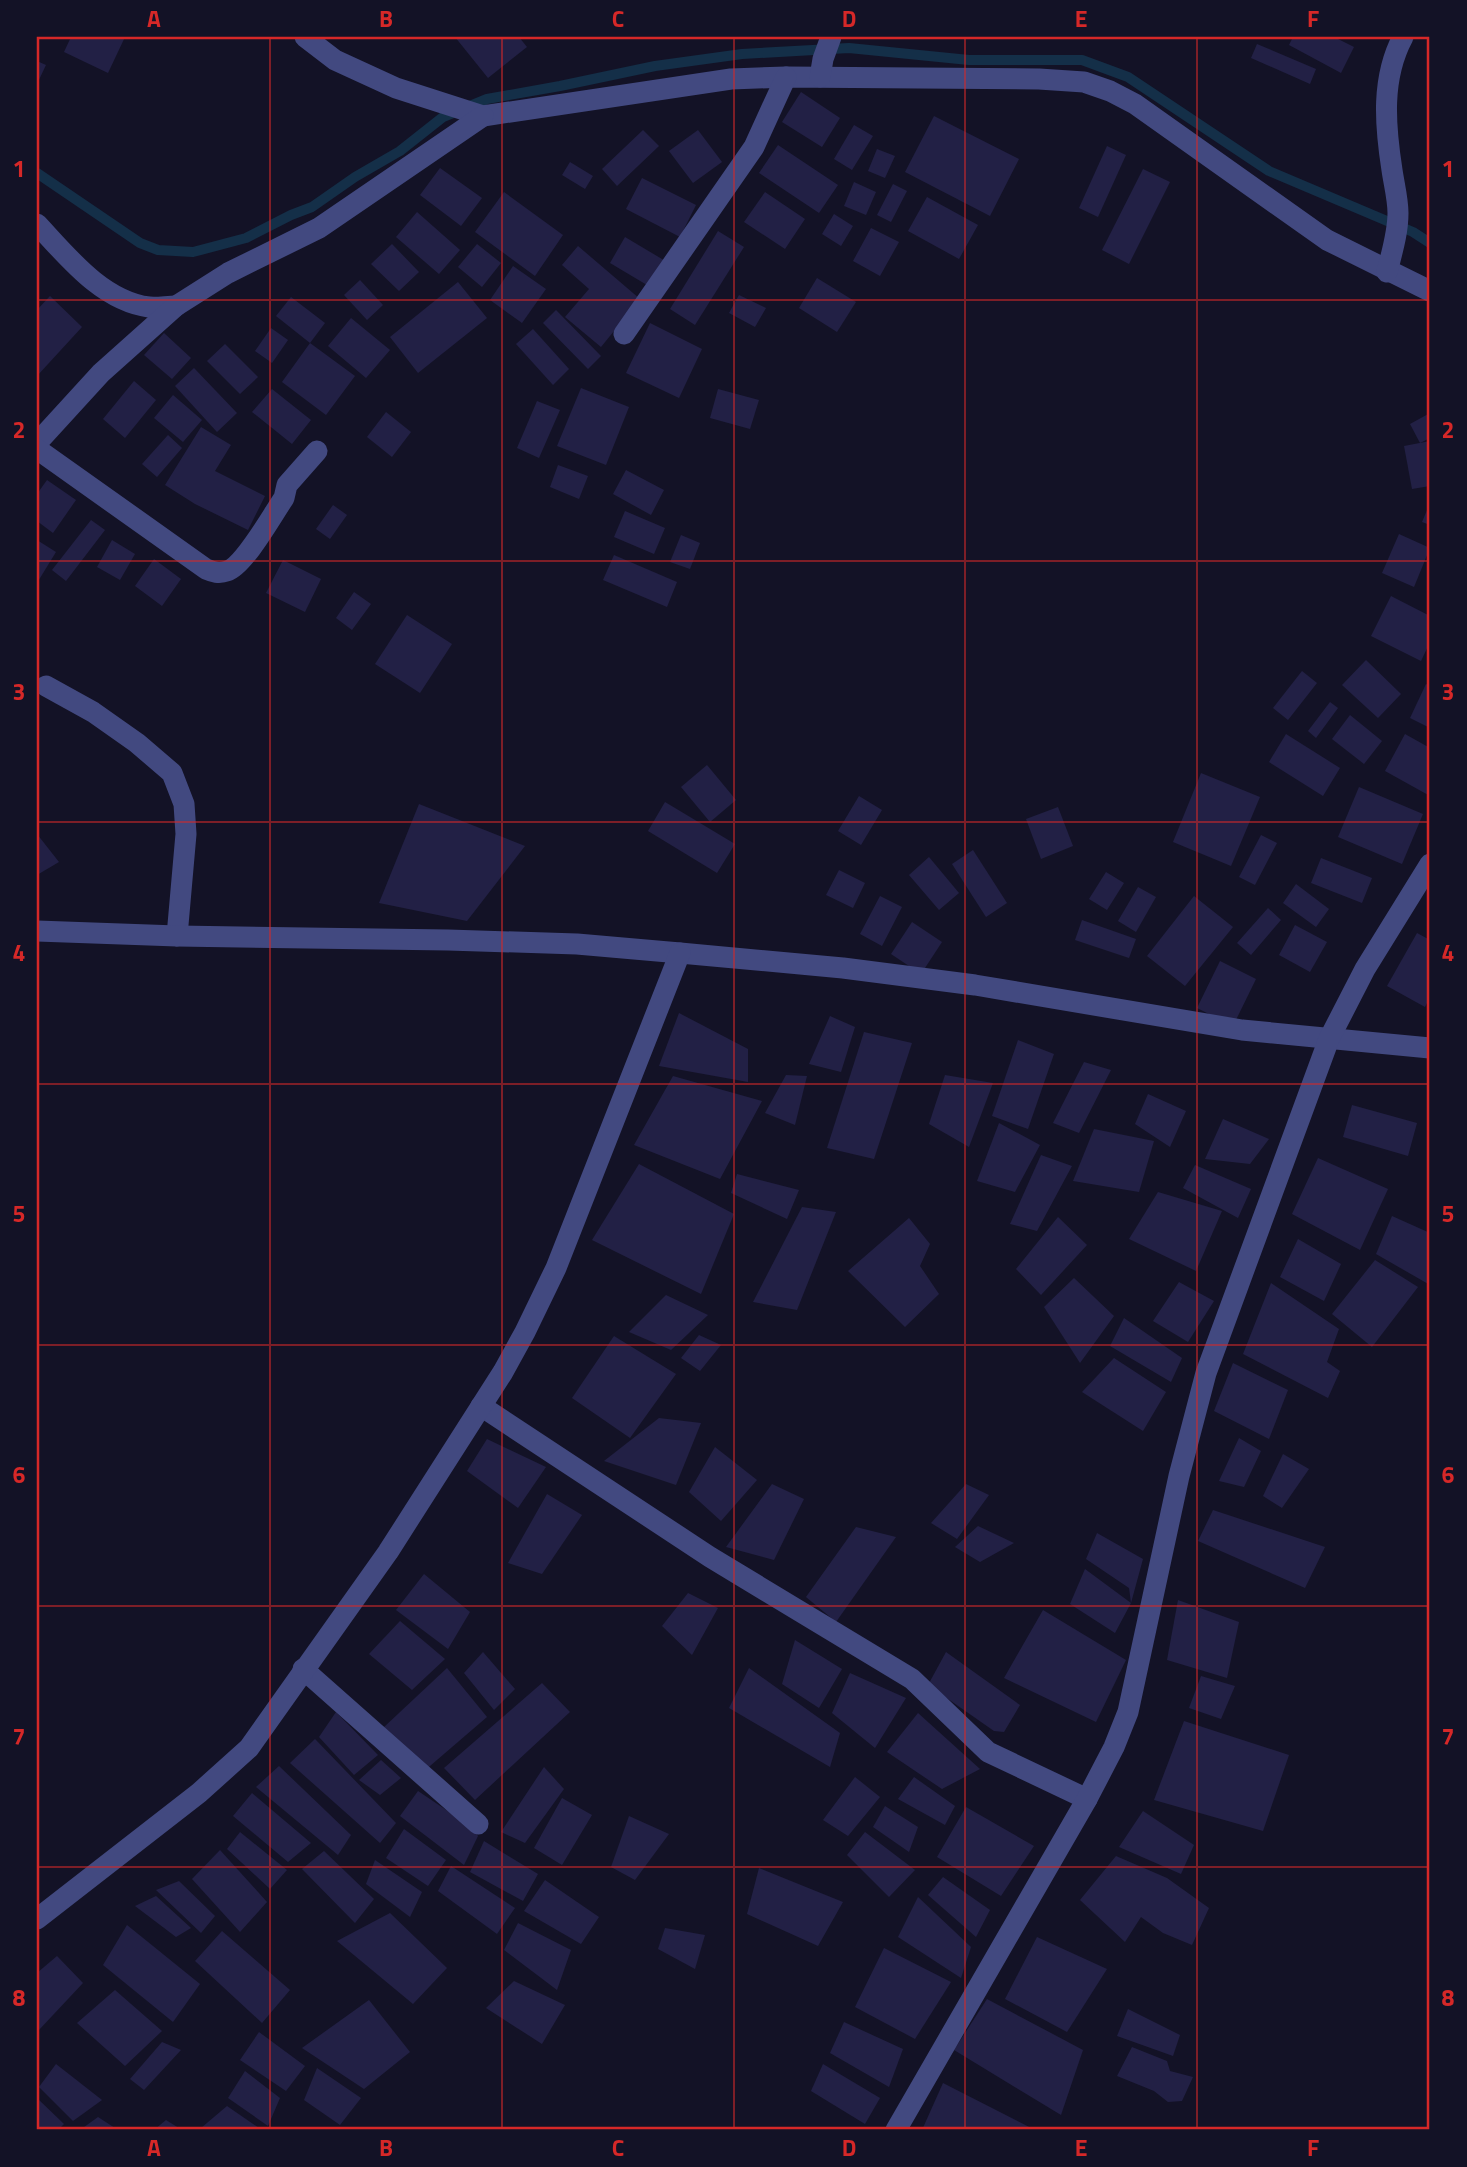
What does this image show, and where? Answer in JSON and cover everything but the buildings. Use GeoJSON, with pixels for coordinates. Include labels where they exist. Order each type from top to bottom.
{"type":"FeatureCollection","features":[{"type":"Feature","properties":{"kind":"street"},"geometry":{"type":"LineString","coordinates":[[305,37],[335,60],[396,88],[478,114],[731,79],[786,77],[821,68],[1083,82],[1110,91],[1135,104],[1327,240],[1430,291]]}},
{"type":"Feature","properties":{"kind":"street"},"geometry":{"type":"LineString","coordinates":[[821,68],[831,37]]}},
{"type":"Feature","properties":{"kind":"street"},"geometry":{"type":"LineString","coordinates":[[1387,272],[1398,212],[1389,152],[1387,80],[1395,51],[1403,37]]}},
{"type":"Feature","properties":{"kind":"street"},"geometry":{"type":"LineString","coordinates":[[624,334],[754,146],[786,77]]}},
{"type":"Feature","properties":{"kind":"street"},"geometry":{"type":"LineString","coordinates":[[37,443],[101,373],[176,306],[228,273],[319,228],[478,114]]}},
{"type":"Feature","properties":{"kind":"street"},"geometry":{"type":"LineString","coordinates":[[37,224],[99,285],[125,300],[148,307],[176,306]]}},
{"type":"Feature","properties":{"kind":"street"},"geometry":{"type":"LineString","coordinates":[[37,449],[206,569],[216,573],[227,571],[241,561],[284,498],[287,485],[317,451]]}},
{"type":"Feature","properties":{"kind":"street"},"geometry":{"type":"LineString","coordinates":[[46,686],[93,712],[137,743],[172,773],[184,804],[186,834],[177,936]]}},
{"type":"Feature","properties":{"kind":"street"},"geometry":{"type":"LineString","coordinates":[[895,2130],[1087,1799],[1114,1747],[1128,1712],[1179,1476],[1206,1373],[1329,1040],[1365,969],[1430,864]]}},
{"type":"Feature","properties":{"kind":"street"},"geometry":{"type":"LineString","coordinates":[[37,931],[577,944],[844,968],[962,983],[1242,1030],[1430,1048]]}},
{"type":"Feature","properties":{"kind":"street"},"geometry":{"type":"LineString","coordinates":[[37,1919],[199,1793],[249,1748],[303,1668],[388,1552],[525,1332],[556,1268],[680,953]]}},
{"type":"Feature","properties":{"kind":"street"},"geometry":{"type":"LineString","coordinates":[[481,1406],[710,1557],[912,1679],[988,1752],[1087,1799]]}},
{"type":"Feature","properties":{"kind":"street"},"geometry":{"type":"LineString","coordinates":[[303,1668],[478,1824]]}},
{"type":"Feature","properties":{"kind":"waterway"},"geometry":{"type":"LineString","coordinates":[[37,173],[140,243],[158,250],[193,252],[246,238],[312,207],[355,177],[400,151],[443,117],[487,99],[655,66],[742,54],[849,48],[969,60],[1082,60],[1128,77],[1269,171],[1413,232],[1430,243]]}}]}
